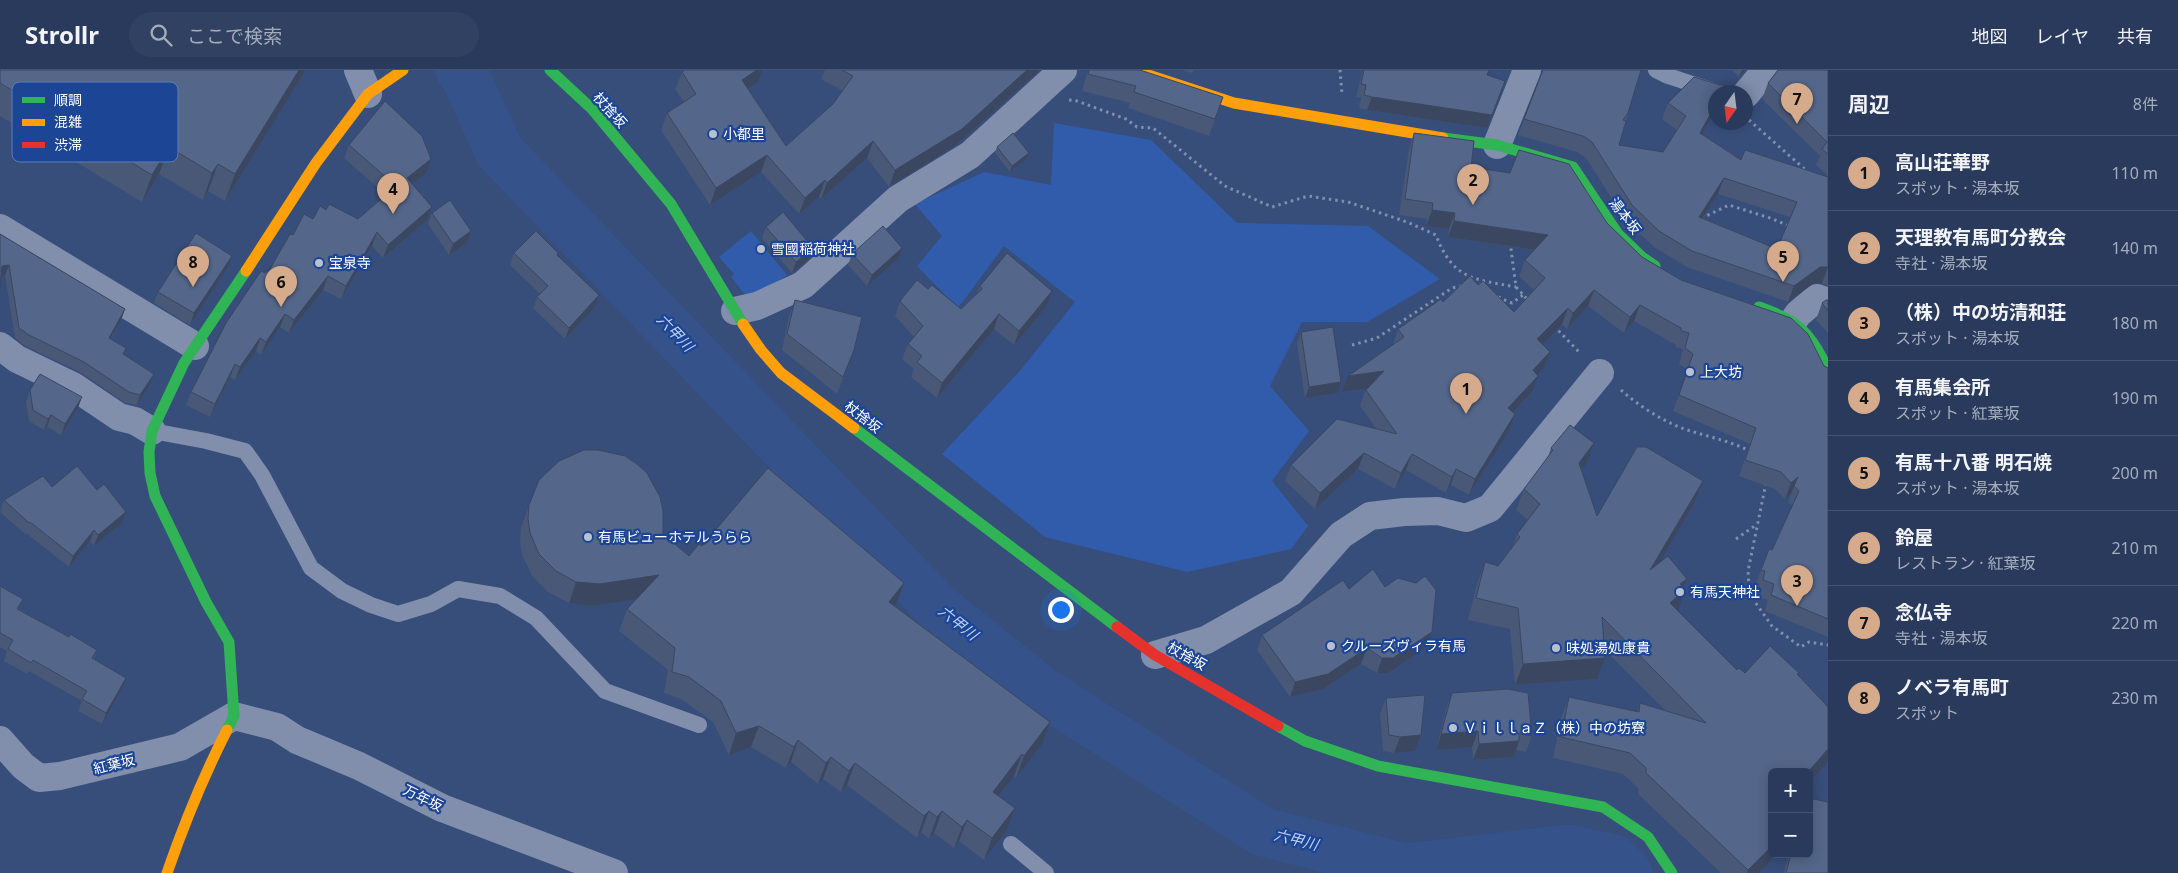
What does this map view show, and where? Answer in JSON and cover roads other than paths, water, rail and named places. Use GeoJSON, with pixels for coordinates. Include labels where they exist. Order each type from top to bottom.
{"type":"FeatureCollection","features":[{"type":"Feature","properties":{"kind":"street","name":"杖捨坂"},"geometry":{"type":"LineString","coordinates":[[550,70],[592,109],[672,204],[734,311],[761,350],[781,373],[1155,655],[1305,741],[1378,766],[1603,807],[1648,837],[1672,873]]}},
{"type":"Feature","properties":{"kind":"street"},"geometry":{"type":"LineString","coordinates":[[734,311],[757,306],[803,285],[898,199],[970,155],[1063,70]]}},
{"type":"Feature","properties":{"kind":"street","name":"湯本坂"},"geometry":{"type":"LineString","coordinates":[[1133,70],[1234,103],[1405,133],[1496,145],[1573,167],[1614,230],[1644,260],[1666,272]]}},
{"type":"Feature","properties":{"kind":"street"},"geometry":{"type":"LineString","coordinates":[[1496,145],[1527,70]]}},
{"type":"Feature","properties":{"kind":"street"},"geometry":{"type":"LineString","coordinates":[[1753,86],[1766,70]]}},
{"type":"Feature","properties":{"kind":"street"},"geometry":{"type":"LineString","coordinates":[[167,873],[184,824],[211,761],[234,716],[229,642],[206,602],[155,496],[150,473],[149,452],[152,431],[184,363],[316,163],[363,82],[401,71]]}},
{"type":"Feature","properties":{"kind":"street"},"geometry":{"type":"LineString","coordinates":[[0,228],[196,346]]}},
{"type":"Feature","properties":{"kind":"street"},"geometry":{"type":"LineString","coordinates":[[1794,320],[1798,314],[1818,298],[1828,302]]}},
{"type":"Feature","properties":{"kind":"street"},"geometry":{"type":"LineString","coordinates":[[1750,304],[1794,320],[1815,341],[1828,370]]}},
{"type":"Feature","properties":{"kind":"street"},"geometry":{"type":"LineString","coordinates":[[0,346],[17,359],[73,386],[119,417],[135,421],[152,431]]}},
{"type":"Feature","properties":{"kind":"street"},"geometry":{"type":"LineString","coordinates":[[1155,655],[1206,640],[1291,592],[1341,535],[1370,516],[1438,511],[1466,518],[1490,508],[1600,373]]}},
{"type":"Feature","properties":{"kind":"street","name":"紅葉坂"},"geometry":{"type":"LineString","coordinates":[[0,740],[23,766],[39,778],[60,776],[180,747],[234,716]]}},
{"type":"Feature","properties":{"kind":"street","name":"万年坂"},"geometry":{"type":"LineString","coordinates":[[234,716],[277,727],[298,740],[359,766],[442,808],[614,873]]}},
{"type":"Feature","properties":{"kind":"lane"},"geometry":{"type":"LineString","coordinates":[[1656,70],[1668,76],[1708,89]]}},
{"type":"Feature","properties":{"kind":"lane"},"geometry":{"type":"LineString","coordinates":[[152,431],[206,441],[245,452],[262,475],[311,568],[342,591],[371,605],[398,614],[431,604],[458,589],[500,596],[536,618],[605,691],[699,725]]}},
{"type":"Feature","properties":{"kind":"lane"},"geometry":{"type":"LineString","coordinates":[[1011,844],[1046,873]]}},
{"type":"Feature","properties":{"kind":"waterway","name":"六甲川"},"geometry":{"type":"LineString","coordinates":[[460,70],[467,80],[499,151],[937,607],[1042,691],[1263,832],[1405,868],[1568,849],[1614,859],[1628,873]]}},
{"type":"Feature","properties":{"kind":"place","name":"念仏寺"},"geometry":{"type":"Point","coordinates":[1797,124]}},
{"type":"Feature","properties":{"kind":"place","name":"小都里"},"geometry":{"type":"Point","coordinates":[713,134]}},
{"type":"Feature","properties":{"kind":"place","name":"天理教有馬町分教会"},"geometry":{"type":"Point","coordinates":[1473,205]}},
{"type":"Feature","properties":{"kind":"place","name":"有馬集会所"},"geometry":{"type":"Point","coordinates":[393,214]}},
{"type":"Feature","properties":{"kind":"place","name":"雪國稲荷神社"},"geometry":{"type":"Point","coordinates":[761,249]}},
{"type":"Feature","properties":{"kind":"place","name":"宝泉寺"},"geometry":{"type":"Point","coordinates":[319,263]}},
{"type":"Feature","properties":{"kind":"place","name":"有馬十八番 明石焼"},"geometry":{"type":"Point","coordinates":[1783,282]}},
{"type":"Feature","properties":{"kind":"place","name":"ノベラ有馬町"},"geometry":{"type":"Point","coordinates":[193,287]}},
{"type":"Feature","properties":{"kind":"place","name":"鈴屋"},"geometry":{"type":"Point","coordinates":[281,307]}},
{"type":"Feature","properties":{"kind":"place","name":"上大坊"},"geometry":{"type":"Point","coordinates":[1690,372]}},
{"type":"Feature","properties":{"kind":"place","name":"高山荘華野"},"geometry":{"type":"Point","coordinates":[1466,414]}},
{"type":"Feature","properties":{"kind":"place","name":"有馬ビューホテルうらら"},"geometry":{"type":"Point","coordinates":[588,537]}},
{"type":"Feature","properties":{"kind":"place","name":"有馬天神社"},"geometry":{"type":"Point","coordinates":[1680,592]}},
{"type":"Feature","properties":{"kind":"place","name":"（株）中の坊清和荘"},"geometry":{"type":"Point","coordinates":[1797,606]}},
{"type":"Feature","properties":{"kind":"place","name":"クルーズヴィラ有馬"},"geometry":{"type":"Point","coordinates":[1331,646]}},
{"type":"Feature","properties":{"kind":"place","name":"味処湯処康貴"},"geometry":{"type":"Point","coordinates":[1556,648]}},
{"type":"Feature","properties":{"kind":"place","name":"ＶｉｌｌａＺ（株）中の坊寮"},"geometry":{"type":"Point","coordinates":[1453,728]}}]}
